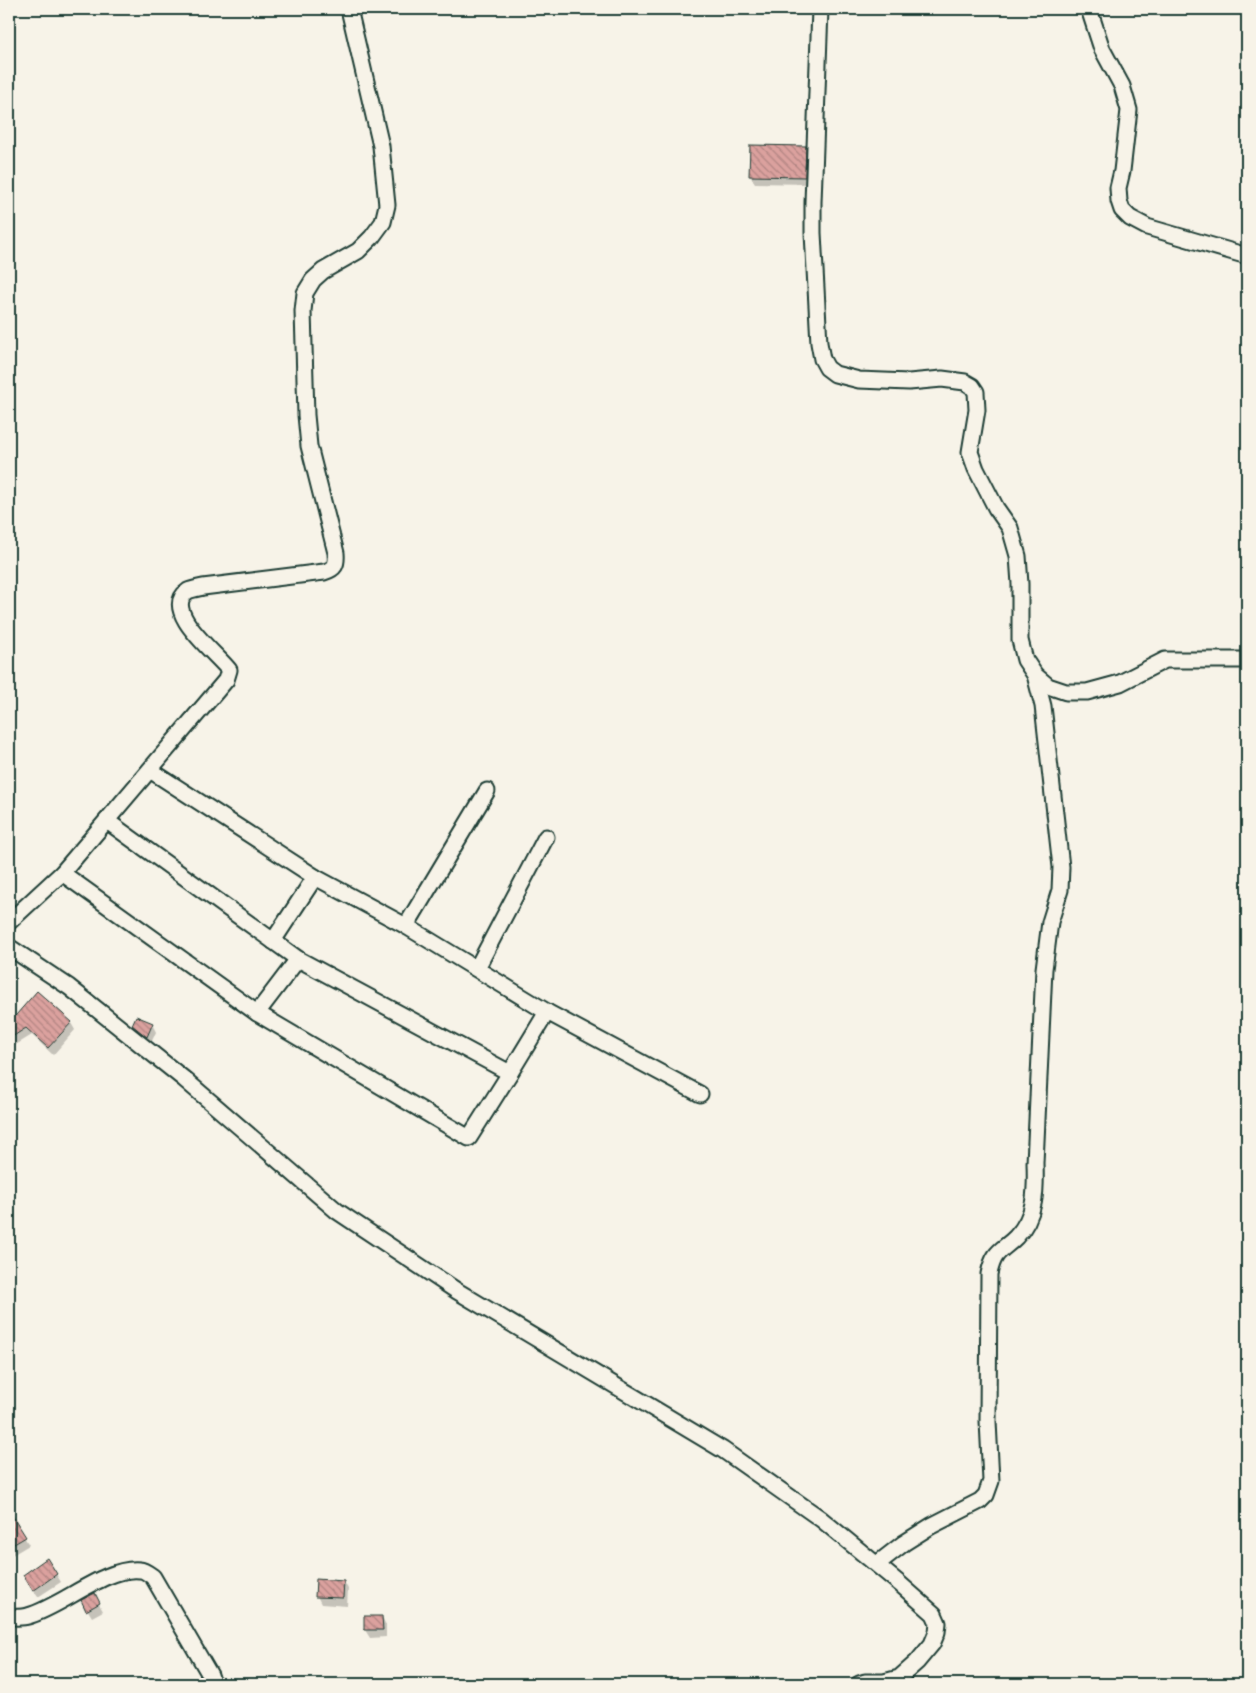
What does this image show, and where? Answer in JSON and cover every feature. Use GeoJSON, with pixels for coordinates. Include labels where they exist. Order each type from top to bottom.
{"type":"FeatureCollection","features":[{"type":"Feature","properties":{"kind":"street"},"geometry":{"type":"LineString","coordinates":[[9,922],[62,873],[226,680],[229,670],[190,628],[184,618],[180,607],[182,598],[189,591],[204,587],[324,572],[331,570],[337,561],[309,446],[306,415],[303,310],[305,292],[313,280],[323,271],[358,251],[372,237],[383,222],[387,205],[381,146],[349,9]]}},
{"type":"Feature","properties":{"kind":"street"},"geometry":{"type":"LineString","coordinates":[[820,9],[813,202],[819,343],[822,359],[827,368],[835,374],[859,380],[909,382],[942,379],[965,382],[972,386],[976,392],[977,410],[970,452],[976,469],[996,508],[1010,528],[1018,556],[1020,640],[1025,660],[1035,675],[1048,686],[1066,692],[1087,692],[1120,683],[1165,660],[1247,660]]}},
{"type":"Feature","properties":{"kind":"street"},"geometry":{"type":"LineString","coordinates":[[1089,9],[1102,49],[1122,86],[1130,110],[1118,188],[1122,210],[1130,218],[1147,227],[1247,256]]}},
{"type":"Feature","properties":{"kind":"street"},"geometry":{"type":"LineString","coordinates":[[876,1564],[930,1526],[980,1501],[986,1495],[991,1481],[988,1421],[989,1274],[992,1262],[998,1251],[1014,1238],[1031,1214],[1036,1193],[1035,1163],[1044,969],[1050,922],[1060,890],[1061,867],[1043,706],[1035,675]]}},
{"type":"Feature","properties":{"kind":"street"},"geometry":{"type":"LineString","coordinates":[[150,770],[315,877],[406,926],[547,1012],[700,1094]]}},
{"type":"Feature","properties":{"kind":"street"},"geometry":{"type":"LineString","coordinates":[[406,926],[487,791]]}},
{"type":"Feature","properties":{"kind":"street"},"geometry":{"type":"LineString","coordinates":[[107,821],[298,958],[510,1073]]}},
{"type":"Feature","properties":{"kind":"street"},"geometry":{"type":"LineString","coordinates":[[477,968],[546,837]]}},
{"type":"Feature","properties":{"kind":"street"},"geometry":{"type":"LineString","coordinates":[[62,873],[257,1014],[469,1138],[547,1012]]}},
{"type":"Feature","properties":{"kind":"street"},"geometry":{"type":"LineString","coordinates":[[273,940],[315,877]]}},
{"type":"Feature","properties":{"kind":"street"},"geometry":{"type":"LineString","coordinates":[[9,947],[69,987],[184,1079],[337,1211],[457,1291],[723,1450],[821,1519],[934,1614],[938,1623],[938,1632],[932,1644],[917,1662],[899,1678],[884,1682],[865,1682],[859,1684]]}},
{"type":"Feature","properties":{"kind":"street"},"geometry":{"type":"LineString","coordinates":[[257,1014],[298,958]]}},
{"type":"Feature","properties":{"kind":"street"},"geometry":{"type":"LineString","coordinates":[[9,1617],[26,1617],[44,1611],[71,1594],[112,1575],[128,1570],[142,1570],[153,1577],[157,1583],[210,1675],[213,1684]]}},
{"type":"Feature","properties":{"kind":"building"},"geometry":{"type":"Polygon","coordinates":[[[750,145],[806,146],[805,177],[749,176],[750,145]]]}},
{"type":"Feature","properties":{"kind":"building"},"geometry":{"type":"Polygon","coordinates":[[[37,991],[72,1022],[48,1048],[26,1028],[9,1039],[9,1023],[37,991]]]}},
{"type":"Feature","properties":{"kind":"building"},"geometry":{"type":"Polygon","coordinates":[[[136,1016],[153,1023],[147,1037],[132,1025],[136,1016]]]}},
{"type":"Feature","properties":{"kind":"building"},"geometry":{"type":"Polygon","coordinates":[[[9,1510],[26,1537],[9,1547],[9,1510]]]}},
{"type":"Feature","properties":{"kind":"building"},"geometry":{"type":"Polygon","coordinates":[[[47,1558],[57,1574],[33,1591],[23,1575],[47,1558]]]}},
{"type":"Feature","properties":{"kind":"building"},"geometry":{"type":"Polygon","coordinates":[[[316,1579],[344,1581],[343,1598],[315,1597],[316,1579]]]}},
{"type":"Feature","properties":{"kind":"building"},"geometry":{"type":"Polygon","coordinates":[[[95,1593],[100,1603],[86,1611],[81,1600],[95,1593]]]}},
{"type":"Feature","properties":{"kind":"building"},"geometry":{"type":"Polygon","coordinates":[[[364,1616],[382,1616],[383,1630],[364,1630],[364,1616]]]}}]}
